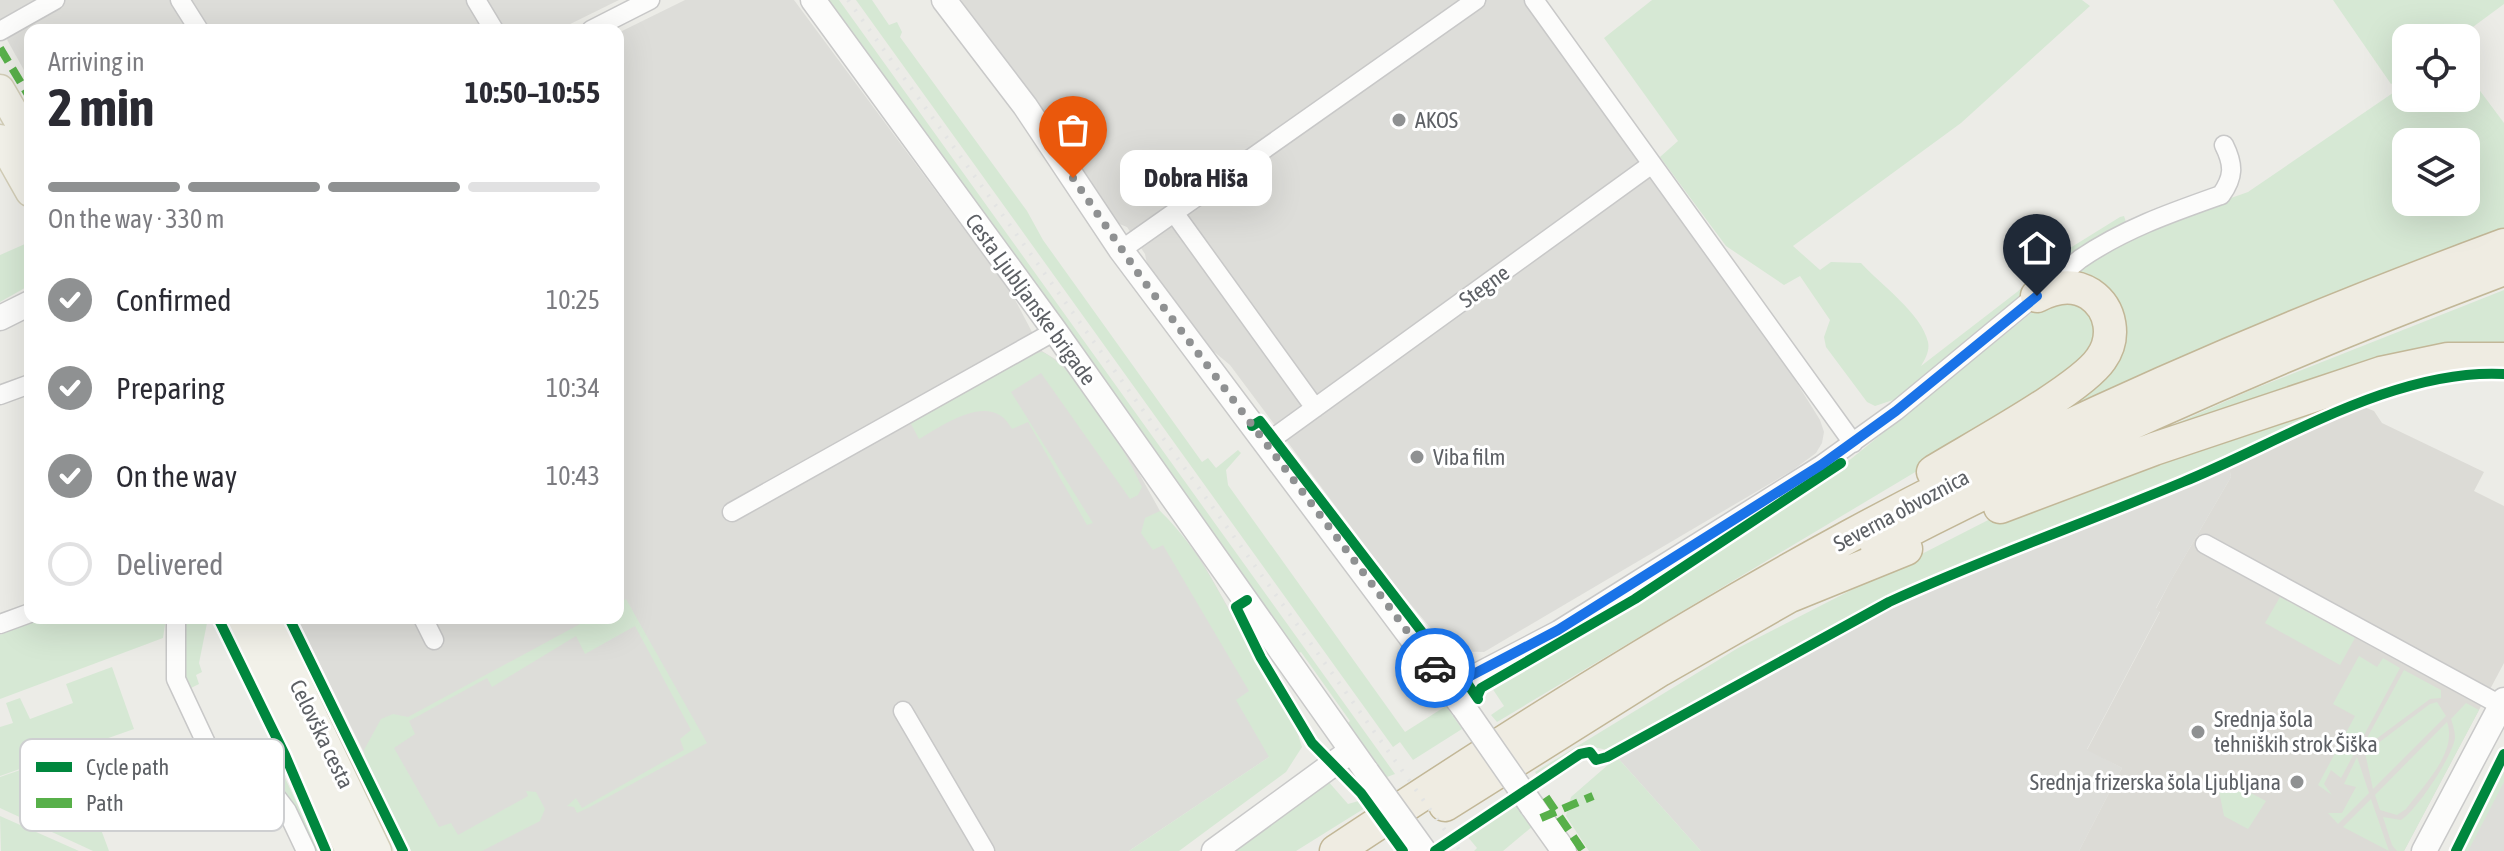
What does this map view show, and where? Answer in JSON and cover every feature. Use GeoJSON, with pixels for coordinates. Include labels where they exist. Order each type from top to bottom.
{"type":"FeatureCollection","features":[{"type":"Feature","properties":{"kind":"highway","name":"Severna obvoznica"},"geometry":{"type":"LineString","coordinates":[[1336,851],[1371,841],[1518,730],[1784,586],[1958,480],[2177,376],[2360,300],[2504,245]]}},
{"type":"Feature","properties":{"kind":"highway","name":"Severna obvoznica"},"geometry":{"type":"LineString","coordinates":[[1784,586],[2161,409],[2284,355],[2504,269]]}},
{"type":"Feature","properties":{"kind":"highway"},"geometry":{"type":"LineString","coordinates":[[1784,586],[1867,512],[2092,370],[2108,345],[2110,322],[2103,307],[2093,296],[2071,288],[2059,287],[2037,296]]}},
{"type":"Feature","properties":{"kind":"highway"},"geometry":{"type":"LineString","coordinates":[[1784,586],[1884,560],[2031,493],[2381,373],[2448,359],[2504,359]]}},
{"type":"Feature","properties":{"kind":"highway"},"geometry":{"type":"LineString","coordinates":[[1312,851],[1371,841]]}},
{"type":"Feature","properties":{"kind":"main road"},"geometry":{"type":"LineString","coordinates":[[0,89],[24,131]]}},
{"type":"Feature","properties":{"kind":"main road"},"geometry":{"type":"LineString","coordinates":[[0,139],[24,181]]}},
{"type":"Feature","properties":{"kind":"main road","name":"Celovška cesta"},"geometry":{"type":"LineString","coordinates":[[241,624],[350,851]]}},
{"type":"Feature","properties":{"kind":"main road","name":"Celovška cesta"},"geometry":{"type":"LineString","coordinates":[[269,624],[377,851]]}},
{"type":"Feature","properties":{"kind":"street"},"geometry":{"type":"LineString","coordinates":[[0,31],[55,0]]}},
{"type":"Feature","properties":{"kind":"street"},"geometry":{"type":"LineString","coordinates":[[180,0],[195,24]]}},
{"type":"Feature","properties":{"kind":"street"},"geometry":{"type":"LineString","coordinates":[[476,0],[490,24]]}},
{"type":"Feature","properties":{"kind":"street"},"geometry":{"type":"LineString","coordinates":[[603,24],[650,0]]}},
{"type":"Feature","properties":{"kind":"street","name":"Cesta Ljubljanske brigade"},"geometry":{"type":"LineString","coordinates":[[813,0],[1055,331],[1424,851]]}},
{"type":"Feature","properties":{"kind":"street"},"geometry":{"type":"LineString","coordinates":[[944,0],[1025,106],[1121,250],[1449,687],[1564,851]]}},
{"type":"Feature","properties":{"kind":"street"},"geometry":{"type":"LineString","coordinates":[[1121,250],[1476,0]]}},
{"type":"Feature","properties":{"kind":"street"},"geometry":{"type":"LineString","coordinates":[[1534,0],[1853,443]]}},
{"type":"Feature","properties":{"kind":"street"},"geometry":{"type":"LineString","coordinates":[[1449,687],[1558,630],[1853,443],[2109,239],[2142,222],[2221,195],[2233,174],[2231,159],[2224,145]]}},
{"type":"Feature","properties":{"kind":"street","name":"Stegne"},"geometry":{"type":"LineString","coordinates":[[1265,444],[1652,164]]}},
{"type":"Feature","properties":{"kind":"street"},"geometry":{"type":"LineString","coordinates":[[1175,214],[1315,408]]}},
{"type":"Feature","properties":{"kind":"street"},"geometry":{"type":"LineString","coordinates":[[0,318],[24,306]]}},
{"type":"Feature","properties":{"kind":"street"},"geometry":{"type":"LineString","coordinates":[[732,512],[1055,331]]}},
{"type":"Feature","properties":{"kind":"street"},"geometry":{"type":"LineString","coordinates":[[0,395],[24,386]]}},
{"type":"Feature","properties":{"kind":"street"},"geometry":{"type":"LineString","coordinates":[[2205,544],[2503,710]]}},
{"type":"Feature","properties":{"kind":"street"},"geometry":{"type":"LineString","coordinates":[[0,624],[24,615]]}},
{"type":"Feature","properties":{"kind":"street"},"geometry":{"type":"LineString","coordinates":[[176,624],[176,679],[204,739]]}},
{"type":"Feature","properties":{"kind":"street"},"geometry":{"type":"LineString","coordinates":[[426,624],[434,640]]}},
{"type":"Feature","properties":{"kind":"street"},"geometry":{"type":"LineString","coordinates":[[2424,851],[2503,710]]}},
{"type":"Feature","properties":{"kind":"street"},"geometry":{"type":"LineString","coordinates":[[2441,851],[2503,710]]}},
{"type":"Feature","properties":{"kind":"street"},"geometry":{"type":"LineString","coordinates":[[903,711],[985,851]]}},
{"type":"Feature","properties":{"kind":"street"},"geometry":{"type":"LineString","coordinates":[[1214,851],[1351,751]]}},
{"type":"Feature","properties":{"kind":"street"},"geometry":{"type":"LineString","coordinates":[[284,807],[306,851]]}},
{"type":"Feature","properties":{"kind":"shaded area"},"geometry":{"type":"Polygon","coordinates":[[[0,0],[619,0],[570,24],[24,24],[24,70],[0,27],[0,0]]]}},
{"type":"Feature","properties":{"kind":"shaded area"},"geometry":{"type":"Polygon","coordinates":[[[685,0],[794,0],[1012,294],[1042,351],[1063,364],[1135,466],[1160,511],[1200,558],[1299,737],[1129,851],[413,851],[300,624],[624,624],[624,30],[685,0]]]}},
{"type":"Feature","properties":{"kind":"shaded area"},"geometry":{"type":"Polygon","coordinates":[[[961,0],[1528,0],[1785,364],[1820,420],[1824,432],[1822,443],[1816,453],[1793,470],[1484,652],[1450,651],[1396,587],[1230,365],[1212,350],[1147,264],[1145,254],[1127,227],[1117,223],[961,0]]]}},
{"type":"Feature","properties":{"kind":"shaded area"},"geometry":{"type":"Polygon","coordinates":[[[2364,407],[2374,411],[2382,423],[2484,472],[2474,491],[2504,506],[2504,663],[2404,851],[2079,851],[2122,768],[2087,750],[2160,612],[2156,609],[2171,580],[2231,477],[2229,467],[2364,407]]]}},
{"type":"Feature","properties":{"kind":"shaded area"},"geometry":{"type":"Polygon","coordinates":[[[2229,467],[2231,477],[2156,608],[2160,611],[2087,749],[2122,768],[2079,851],[1701,851],[1617,757],[1891,606],[2003,557],[2229,467]]]}},
{"type":"Feature","properties":{"kind":"shaded area"},"geometry":{"type":"Polygon","coordinates":[[[2504,766],[2504,851],[2459,851],[2504,766]]]}},
{"type":"Feature","properties":{"kind":"green space"},"geometry":{"type":"Polygon","coordinates":[[[829,0],[839,0],[1395,774],[1387,777],[1347,724],[1350,721],[1301,652],[1297,654],[829,0]]]}},
{"type":"Feature","properties":{"kind":"green space"},"geometry":{"type":"Polygon","coordinates":[[[856,0],[872,0],[889,25],[897,22],[902,32],[900,37],[1027,211],[1043,240],[1202,462],[1208,458],[1216,468],[1238,450],[1241,453],[1226,470],[1228,485],[1405,732],[1446,706],[1462,729],[1413,760],[1400,742],[1393,747],[856,0]]]}},
{"type":"Feature","properties":{"kind":"green space"},"geometry":{"type":"Polygon","coordinates":[[[1652,0],[2082,0],[2090,6],[1961,123],[1793,246],[1820,270],[1831,262],[1861,263],[1909,310],[1924,331],[1928,349],[1921,366],[2017,292],[2054,258],[2120,217],[2124,216],[2126,222],[2108,232],[1899,398],[1875,406],[1867,402],[1826,347],[1824,337],[1830,320],[1800,276],[1784,285],[1726,246],[1660,157],[1678,141],[1604,38],[1652,0]]]}},
{"type":"Feature","properties":{"kind":"green space"},"geometry":{"type":"Polygon","coordinates":[[[2333,0],[2504,0],[2504,4],[2477,24],[2392,24],[2391,84],[2333,0]]]}},
{"type":"Feature","properties":{"kind":"green space"},"geometry":{"type":"Polygon","coordinates":[[[2480,91],[2504,123],[2504,228],[2304,304],[2056,415],[2113,360],[2077,272],[2146,228],[2248,192],[2392,94],[2392,112],[2480,112],[2480,91]]]}},
{"type":"Feature","properties":{"kind":"green space"},"geometry":{"type":"Polygon","coordinates":[[[24,244],[24,288],[0,302],[0,255],[24,244]]]}},
{"type":"Feature","properties":{"kind":"green space"},"geometry":{"type":"Polygon","coordinates":[[[2504,290],[2504,354],[2085,464],[2251,390],[2504,290]]]}},
{"type":"Feature","properties":{"kind":"green space"},"geometry":{"type":"Polygon","coordinates":[[[2056,299],[2094,309],[2098,348],[2004,419],[1497,722],[1491,715],[1504,706],[1490,685],[1841,467],[2041,305],[2056,299]]]}},
{"type":"Feature","properties":{"kind":"green space"},"geometry":{"type":"Polygon","coordinates":[[[1042,352],[1070,374],[1085,392],[1113,432],[1142,487],[1138,495],[1130,499],[1041,373],[1011,392],[1093,523],[1087,525],[1028,422],[1012,429],[993,412],[981,411],[955,419],[919,439],[910,422],[1031,354],[1042,352]]]}},
{"type":"Feature","properties":{"kind":"green space"},"geometry":{"type":"Polygon","coordinates":[[[2446,375],[2394,387],[2208,469],[1933,579],[1890,598],[1612,751],[1584,745],[1537,775],[1535,772],[1738,648],[2000,514],[2377,380],[2446,375]]]}},
{"type":"Feature","properties":{"kind":"green space"},"geometry":{"type":"Polygon","coordinates":[[[1160,511],[1188,543],[1210,577],[1286,709],[1302,747],[1286,772],[1179,851],[1129,851],[1269,757],[1236,700],[1249,691],[1163,545],[1153,550],[1141,533],[1145,518],[1160,511]]]}},
{"type":"Feature","properties":{"kind":"green space"},"geometry":{"type":"Polygon","coordinates":[[[2280,597],[2355,638],[2340,665],[2265,623],[2280,597]]]}},
{"type":"Feature","properties":{"kind":"green space"},"geometry":{"type":"Polygon","coordinates":[[[624,600],[707,743],[577,813],[574,807],[567,806],[576,798],[582,808],[684,750],[680,739],[691,730],[635,626],[585,654],[576,636],[492,687],[487,678],[409,721],[415,734],[394,748],[439,827],[451,823],[458,835],[528,796],[526,791],[536,792],[545,809],[540,821],[482,851],[411,851],[365,761],[364,750],[381,719],[393,714],[408,717],[580,624],[624,624],[624,600]]]}},
{"type":"Feature","properties":{"kind":"green space"},"geometry":{"type":"Polygon","coordinates":[[[27,624],[165,624],[163,638],[0,699],[0,635],[27,624]]]}},
{"type":"Feature","properties":{"kind":"green space"},"geometry":{"type":"Polygon","coordinates":[[[184,624],[207,624],[199,663],[202,672],[196,675],[199,684],[187,690],[181,672],[184,624]]]}},
{"type":"Feature","properties":{"kind":"green space"},"geometry":{"type":"Polygon","coordinates":[[[2359,656],[2377,667],[2383,658],[2400,668],[2341,778],[2331,770],[2324,784],[2332,795],[2318,785],[2355,716],[2333,704],[2359,656]]]}},
{"type":"Feature","properties":{"kind":"green space"},"geometry":{"type":"Polygon","coordinates":[[[112,667],[134,729],[105,739],[20,739],[20,769],[0,776],[0,727],[13,723],[6,703],[20,698],[30,719],[73,703],[66,684],[112,667]]]}},
{"type":"Feature","properties":{"kind":"green space"},"geometry":{"type":"Polygon","coordinates":[[[2404,670],[2441,690],[2441,698],[2430,699],[2360,751],[2404,670]]]}},
{"type":"Feature","properties":{"kind":"green space"},"geometry":{"type":"Polygon","coordinates":[[[2437,702],[2446,716],[2373,789],[2365,753],[2430,704],[2437,702]]]}},
{"type":"Feature","properties":{"kind":"green space"},"geometry":{"type":"Polygon","coordinates":[[[2466,703],[2479,710],[2404,851],[2397,851],[2383,817],[2401,820],[2424,795],[2452,747],[2455,735],[2451,719],[2466,703]]]}},
{"type":"Feature","properties":{"kind":"green space"},"geometry":{"type":"Polygon","coordinates":[[[2447,722],[2448,745],[2429,779],[2406,809],[2397,815],[2380,810],[2375,795],[2447,722]]]}},
{"type":"Feature","properties":{"kind":"green space"},"geometry":{"type":"Polygon","coordinates":[[[1617,757],[1701,851],[1589,851],[1566,816],[1571,797],[1617,757]]]}},
{"type":"Feature","properties":{"kind":"green space"},"geometry":{"type":"Polygon","coordinates":[[[2357,757],[2369,793],[2338,824],[2328,813],[2342,813],[2356,787],[2344,784],[2357,757]]]}},
{"type":"Feature","properties":{"kind":"green space"},"geometry":{"type":"Polygon","coordinates":[[[2504,766],[2504,782],[2468,851],[2459,851],[2504,766]]]}},
{"type":"Feature","properties":{"kind":"green space"},"geometry":{"type":"Polygon","coordinates":[[[20,770],[20,817],[0,808],[0,777],[20,770]]]}},
{"type":"Feature","properties":{"kind":"green space"},"geometry":{"type":"Polygon","coordinates":[[[284,776],[319,851],[314,851],[284,798],[284,776]]]}},
{"type":"Feature","properties":{"kind":"green space"},"geometry":{"type":"Polygon","coordinates":[[[1327,780],[1348,804],[1362,800],[1365,808],[1296,851],[1230,851],[1327,780]]]}},
{"type":"Feature","properties":{"kind":"green space"},"geometry":{"type":"Polygon","coordinates":[[[2226,780],[2266,801],[2248,829],[2224,816],[2219,791],[2226,780]]]}},
{"type":"Feature","properties":{"kind":"green space"},"geometry":{"type":"Polygon","coordinates":[[[2371,799],[2389,851],[2343,827],[2371,799]]]}},
{"type":"Feature","properties":{"kind":"green space"},"geometry":{"type":"Polygon","coordinates":[[[1515,803],[1533,826],[1503,851],[1474,851],[1477,848],[1467,836],[1515,803]]]}},
{"type":"Feature","properties":{"kind":"green space"},"geometry":{"type":"Polygon","coordinates":[[[0,816],[20,825],[20,831],[34,831],[79,851],[1,851],[0,816]]]}},
{"type":"Feature","properties":{"kind":"green space"},"geometry":{"type":"Polygon","coordinates":[[[50,831],[102,831],[109,851],[93,851],[50,831]]]}},
{"type":"Feature","properties":{"kind":"railway"},"geometry":{"type":"LineString","coordinates":[[848,0],[1460,851]]}},
{"type":"Feature","properties":{"kind":"marked path"},"geometry":{"type":"LineString","coordinates":[[0,48],[24,88]]}},
{"type":"Feature","properties":{"kind":"marked path"},"geometry":{"type":"LineString","coordinates":[[1541,818],[1593,796]]}},
{"type":"Feature","properties":{"kind":"marked path"},"geometry":{"type":"LineString","coordinates":[[1546,797],[1583,851]]}},
{"type":"Feature","properties":{"kind":"cycle path"},"geometry":{"type":"LineString","coordinates":[[1435,851],[1580,754],[1590,752],[1596,760],[1607,757],[1889,602],[2183,482],[2380,395],[2463,375],[2504,374]]}},
{"type":"Feature","properties":{"kind":"cycle path"},"geometry":{"type":"LineString","coordinates":[[1252,426],[1260,421],[1438,653],[1450,658],[1478,699]]}},
{"type":"Feature","properties":{"kind":"cycle path"},"geometry":{"type":"LineString","coordinates":[[1478,695],[1481,688],[1635,599],[1841,463]]}},
{"type":"Feature","properties":{"kind":"cycle path"},"geometry":{"type":"LineString","coordinates":[[1247,600],[1236,607],[1261,658],[1312,743],[1361,793],[1403,851]]}},
{"type":"Feature","properties":{"kind":"cycle path"},"geometry":{"type":"LineString","coordinates":[[221,624],[277,739]]}},
{"type":"Feature","properties":{"kind":"cycle path"},"geometry":{"type":"LineString","coordinates":[[292,624],[403,851]]}},
{"type":"Feature","properties":{"kind":"cycle path"},"geometry":{"type":"LineString","coordinates":[[284,753],[326,851]]}},
{"type":"Feature","properties":{"kind":"cycle path"},"geometry":{"type":"LineString","coordinates":[[2456,851],[2504,754]]}},
{"type":"Feature","properties":{"kind":"way so far"},"geometry":{"type":"LineString","coordinates":[[1073,178],[1140,276],[1435,668]]}},
{"type":"Feature","properties":{"kind":"place","name":"AKOS"},"geometry":{"type":"Point","coordinates":[1399,120]}},
{"type":"Feature","properties":{"kind":"place","name":"Dobra Hiša"},"geometry":{"type":"Point","coordinates":[1073,178]}},
{"type":"Feature","properties":{"kind":"place","name":"Viba film"},"geometry":{"type":"Point","coordinates":[1417,457]}},
{"type":"Feature","properties":{"kind":"place","name":"Srednja šola tehniških strok Šiška"},"geometry":{"type":"Point","coordinates":[2198,732]}},
{"type":"Feature","properties":{"kind":"place","name":"Srednja frizerska šola Ljubljana"},"geometry":{"type":"Point","coordinates":[2297,782]}},
{"type":"Feature","properties":{"kind":"route"},"geometry":{"type":"LineString","coordinates":[[1435,668],[1449,687],[1584,614],[1853,443],[2037,296]]}}]}
